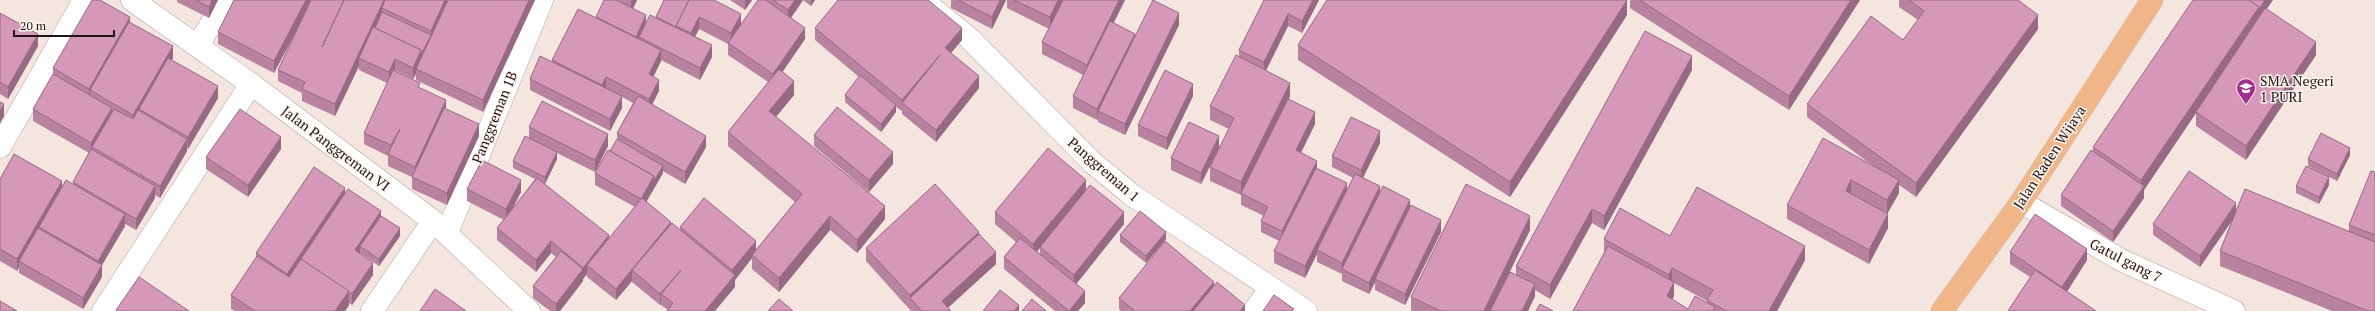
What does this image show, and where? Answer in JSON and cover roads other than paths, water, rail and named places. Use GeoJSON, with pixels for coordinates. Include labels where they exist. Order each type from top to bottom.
{"type":"FeatureCollection","features":[{"type":"Feature","properties":{"kind":"main road","name":"Jalan Raden Wijaya"},"geometry":{"type":"LineString","coordinates":[[1942,311],[2021,202],[2152,0]]}},
{"type":"Feature","properties":{"kind":"street"},"geometry":{"type":"LineString","coordinates":[[0,147],[84,0]]}},
{"type":"Feature","properties":{"kind":"street","name":"Jalan Panggreman VI"},"geometry":{"type":"LineString","coordinates":[[132,0],[198,45],[251,84],[440,227],[529,311]]}},
{"type":"Feature","properties":{"kind":"street"},"geometry":{"type":"LineString","coordinates":[[198,45],[226,0]]}},
{"type":"Feature","properties":{"kind":"street","name":"Panggreman 1B"},"geometry":{"type":"LineString","coordinates":[[372,311],[440,227],[542,0]]}},
{"type":"Feature","properties":{"kind":"street","name":"Panggreman 1"},"geometry":{"type":"LineString","coordinates":[[922,0],[969,38],[1093,163],[1132,195],[1270,289],[1306,311]]}},
{"type":"Feature","properties":{"kind":"street"},"geometry":{"type":"LineString","coordinates":[[103,311],[251,84]]}},
{"type":"Feature","properties":{"kind":"street","name":"Gatul gang 7"},"geometry":{"type":"LineString","coordinates":[[2021,202],[2123,261],[2234,311]]}},
{"type":"Feature","properties":{"kind":"street"},"geometry":{"type":"LineString","coordinates":[[1254,311],[1270,289]]}},
{"type":"Feature","properties":{"kind":"place","name":"SMA Negeri 1 PURI"},"geometry":{"type":"Point","coordinates":[2246,105]}}]}
